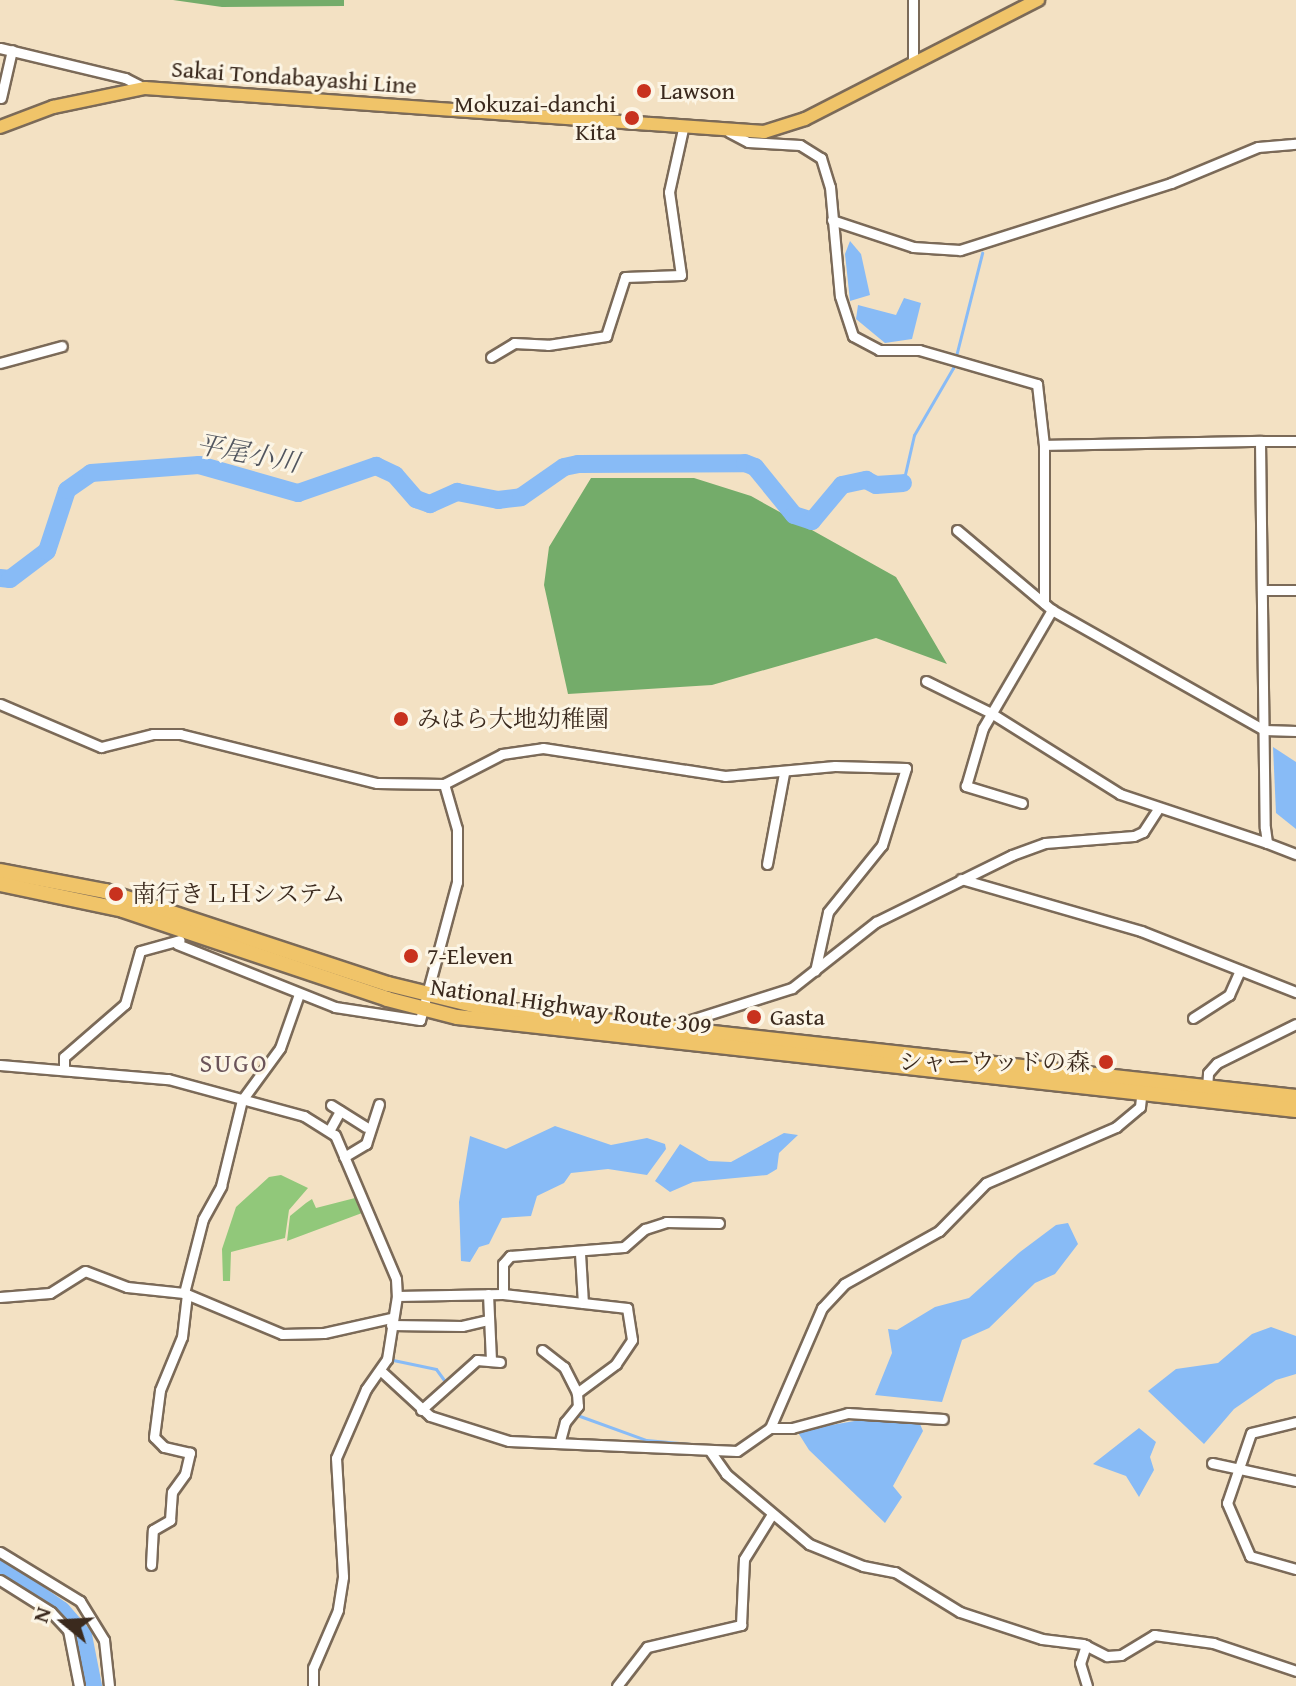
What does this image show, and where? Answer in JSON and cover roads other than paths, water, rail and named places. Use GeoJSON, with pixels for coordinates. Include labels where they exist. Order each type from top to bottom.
{"type":"FeatureCollection","features":[{"type":"Feature","properties":{"kind":"highway","name":"National Highway Route 309"},"geometry":{"type":"LineString","coordinates":[[0,871],[105,891],[425,1002],[666,1029],[1296,1110]]}},
{"type":"Feature","properties":{"kind":"highway","name":"National Highway Route 309"},"geometry":{"type":"LineString","coordinates":[[0,884],[103,904],[425,1002],[535,1028],[1142,1089],[1207,1088],[1296,1097]]}},
{"type":"Feature","properties":{"kind":"main road","name":"Sakai Tondabayashi Line"},"geometry":{"type":"LineString","coordinates":[[0,127],[53,107],[145,88],[683,129],[764,132],[796,122],[1038,0]]}},
{"type":"Feature","properties":{"kind":"street"},"geometry":{"type":"LineString","coordinates":[[913,0],[913,61]]}},
{"type":"Feature","properties":{"kind":"street"},"geometry":{"type":"LineString","coordinates":[[0,48],[125,78],[145,88]]}},
{"type":"Feature","properties":{"kind":"street"},"geometry":{"type":"LineString","coordinates":[[1,98],[12,50]]}},
{"type":"Feature","properties":{"kind":"street"},"geometry":{"type":"LineString","coordinates":[[491,357],[514,343],[548,345],[606,336],[625,277],[681,275],[669,192],[683,129]]}},
{"type":"Feature","properties":{"kind":"street"},"geometry":{"type":"LineString","coordinates":[[729,132],[748,142],[811,149],[827,170],[840,296],[853,336],[879,350],[919,350],[1037,384],[1044,445],[1048,606],[991,713],[966,786],[1022,803]]}},
{"type":"Feature","properties":{"kind":"street"},"geometry":{"type":"LineString","coordinates":[[832,220],[913,247],[960,250],[1171,183],[1258,147],[1296,144]]}},
{"type":"Feature","properties":{"kind":"street"},"geometry":{"type":"LineString","coordinates":[[0,363],[62,346]]}},
{"type":"Feature","properties":{"kind":"street"},"geometry":{"type":"LineString","coordinates":[[1260,441],[1267,843]]}},
{"type":"Feature","properties":{"kind":"street"},"geometry":{"type":"LineString","coordinates":[[1044,445],[1296,441]]}},
{"type":"Feature","properties":{"kind":"street"},"geometry":{"type":"LineString","coordinates":[[957,530],[1048,606],[1264,730],[1296,731]]}},
{"type":"Feature","properties":{"kind":"street"},"geometry":{"type":"LineString","coordinates":[[1262,590],[1296,590]]}},
{"type":"Feature","properties":{"kind":"street"},"geometry":{"type":"LineString","coordinates":[[926,681],[991,713],[1120,794],[1296,854]]}},
{"type":"Feature","properties":{"kind":"street"},"geometry":{"type":"LineString","coordinates":[[0,704],[101,747],[153,734],[180,734],[377,783],[444,784],[502,754],[543,748],[725,776],[848,766],[906,768],[882,845],[828,912],[815,971]]}},
{"type":"Feature","properties":{"kind":"street"},"geometry":{"type":"LineString","coordinates":[[767,864],[784,773]]}},
{"type":"Feature","properties":{"kind":"street"},"geometry":{"type":"LineString","coordinates":[[64,1069],[64,1057],[125,1004],[140,951],[177,944],[335,1007],[420,1020],[457,882],[457,829],[444,784]]}},
{"type":"Feature","properties":{"kind":"street"},"geometry":{"type":"LineString","coordinates":[[666,1029],[695,1015],[792,988],[876,922],[961,879],[1045,843],[1134,836],[1143,832],[1158,809]]}},
{"type":"Feature","properties":{"kind":"street"},"geometry":{"type":"LineString","coordinates":[[961,879],[1141,931],[1296,992]]}},
{"type":"Feature","properties":{"kind":"street"},"geometry":{"type":"LineString","coordinates":[[177,944],[187,930]]}},
{"type":"Feature","properties":{"kind":"street"},"geometry":{"type":"LineString","coordinates":[[1193,1018],[1229,995],[1240,970]]}},
{"type":"Feature","properties":{"kind":"street"},"geometry":{"type":"LineString","coordinates":[[151,1565],[153,1530],[170,1520],[172,1492],[185,1474],[190,1453],[164,1447],[154,1437],[160,1390],[182,1337],[186,1294],[203,1219],[221,1186],[242,1100],[280,1048],[299,994]]}},
{"type":"Feature","properties":{"kind":"street"},"geometry":{"type":"LineString","coordinates":[[1207,1088],[1208,1073],[1217,1063],[1296,1024]]}},
{"type":"Feature","properties":{"kind":"street"},"geometry":{"type":"LineString","coordinates":[[0,1065],[168,1079],[304,1116],[329,1131],[344,1157],[396,1279],[397,1296],[387,1359],[366,1389],[336,1458],[343,1577],[338,1610],[313,1668],[313,1686]]}},
{"type":"Feature","properties":{"kind":"street"},"geometry":{"type":"LineString","coordinates":[[380,1370],[421,1410],[509,1441],[532,1439],[710,1451],[749,1447],[770,1428],[822,1308],[844,1284],[939,1231],[986,1183],[1116,1127],[1140,1107],[1142,1089]]}},
{"type":"Feature","properties":{"kind":"street"},"geometry":{"type":"LineString","coordinates":[[344,1157],[366,1144],[379,1104]]}},
{"type":"Feature","properties":{"kind":"street"},"geometry":{"type":"LineString","coordinates":[[331,1105],[366,1127]]}},
{"type":"Feature","properties":{"kind":"street"},"geometry":{"type":"LineString","coordinates":[[329,1131],[340,1111]]}},
{"type":"Feature","properties":{"kind":"street"},"geometry":{"type":"LineString","coordinates":[[503,1294],[503,1264],[510,1256],[580,1253],[624,1247],[645,1229],[666,1222],[719,1223]]}},
{"type":"Feature","properties":{"kind":"street"},"geometry":{"type":"LineString","coordinates":[[580,1253],[583,1303]]}},
{"type":"Feature","properties":{"kind":"street"},"geometry":{"type":"LineString","coordinates":[[0,1297],[50,1293],[85,1271],[127,1287],[186,1294],[282,1334],[324,1333],[391,1321],[462,1326],[488,1320]]}},
{"type":"Feature","properties":{"kind":"street"},"geometry":{"type":"LineString","coordinates":[[421,1410],[470,1364],[495,1361],[488,1320],[488,1294]]}},
{"type":"Feature","properties":{"kind":"street"},"geometry":{"type":"LineString","coordinates":[[397,1296],[503,1294],[627,1308],[632,1340],[616,1364],[577,1393]]}},
{"type":"Feature","properties":{"kind":"street"},"geometry":{"type":"LineString","coordinates":[[542,1350],[564,1367],[577,1393],[578,1406],[565,1422],[560,1441]]}},
{"type":"Feature","properties":{"kind":"street"},"geometry":{"type":"LineString","coordinates":[[770,1428],[792,1428],[848,1413],[943,1419]]}},
{"type":"Feature","properties":{"kind":"street"},"geometry":{"type":"LineString","coordinates":[[1296,1422],[1251,1433],[1227,1503],[1250,1556],[1296,1569]]}},
{"type":"Feature","properties":{"kind":"street"},"geometry":{"type":"LineString","coordinates":[[710,1451],[726,1474],[809,1544],[863,1566],[895,1572],[960,1612],[1042,1639],[1086,1645],[1107,1656],[1121,1655],[1144,1637],[1166,1636],[1213,1643],[1296,1671]]}},
{"type":"Feature","properties":{"kind":"street"},"geometry":{"type":"LineString","coordinates":[[1212,1463],[1296,1481]]}},
{"type":"Feature","properties":{"kind":"street"},"geometry":{"type":"LineString","coordinates":[[617,1686],[647,1647],[741,1625],[744,1559],[772,1514]]}},
{"type":"Feature","properties":{"kind":"street"},"geometry":{"type":"LineString","coordinates":[[0,1552],[80,1601],[104,1640],[109,1686]]}},
{"type":"Feature","properties":{"kind":"street"},"geometry":{"type":"LineString","coordinates":[[0,1580],[51,1612],[68,1630],[79,1686]]}},
{"type":"Feature","properties":{"kind":"street"},"geometry":{"type":"LineString","coordinates":[[1086,1645],[1080,1663],[1087,1686]]}},
{"type":"Feature","properties":{"kind":"water"},"geometry":{"type":"Polygon","coordinates":[[[850,241],[861,254],[870,295],[850,301],[845,254],[850,241]]]}},
{"type":"Feature","properties":{"kind":"water"},"geometry":{"type":"Polygon","coordinates":[[[904,298],[921,303],[912,339],[885,343],[856,319],[858,305],[896,315],[904,298]]]}},
{"type":"Feature","properties":{"kind":"water"},"geometry":{"type":"Polygon","coordinates":[[[1273,747],[1296,762],[1296,829],[1276,813],[1273,747]]]}},
{"type":"Feature","properties":{"kind":"water"},"geometry":{"type":"Polygon","coordinates":[[[555,1126],[611,1145],[647,1138],[665,1144],[666,1149],[647,1175],[608,1169],[571,1173],[564,1183],[537,1196],[531,1216],[502,1218],[489,1244],[479,1247],[470,1262],[461,1261],[459,1202],[470,1136],[506,1149],[555,1126]]]}},
{"type":"Feature","properties":{"kind":"water"},"geometry":{"type":"Polygon","coordinates":[[[784,1133],[798,1135],[779,1153],[777,1169],[767,1175],[693,1182],[670,1192],[655,1181],[680,1144],[709,1161],[731,1162],[784,1133]]]}},
{"type":"Feature","properties":{"kind":"water"},"geometry":{"type":"Polygon","coordinates":[[[1068,1223],[1078,1244],[1055,1274],[1035,1283],[989,1328],[962,1340],[942,1402],[875,1395],[892,1353],[888,1329],[897,1330],[935,1307],[969,1298],[1020,1252],[1056,1225],[1068,1223]]]}},
{"type":"Feature","properties":{"kind":"water"},"geometry":{"type":"Polygon","coordinates":[[[1271,1327],[1296,1336],[1296,1374],[1276,1380],[1234,1409],[1204,1444],[1148,1391],[1176,1369],[1218,1363],[1252,1334],[1271,1327]]]}},
{"type":"Feature","properties":{"kind":"water"},"geometry":{"type":"Polygon","coordinates":[[[866,1419],[920,1424],[923,1431],[893,1486],[902,1497],[885,1523],[809,1450],[797,1431],[866,1419]]]}},
{"type":"Feature","properties":{"kind":"water"},"geometry":{"type":"Polygon","coordinates":[[[1139,1428],[1156,1442],[1150,1457],[1154,1470],[1139,1497],[1126,1476],[1093,1464],[1139,1428]]]}},
{"type":"Feature","properties":{"kind":"waterway"},"geometry":{"type":"LineString","coordinates":[[903,483],[914,435],[953,368],[982,253]]}},
{"type":"Feature","properties":{"kind":"waterway","name":"平尾小川"},"geometry":{"type":"LineString","coordinates":[[0,578],[10,579],[47,551],[67,490],[91,473],[199,465],[298,493],[376,466],[395,475],[416,499],[430,504],[457,492],[498,500],[521,497],[564,467],[578,464],[745,463],[755,467],[794,515],[812,521],[842,485],[866,480],[876,485],[903,483]]}},
{"type":"Feature","properties":{"kind":"waterway"},"geometry":{"type":"LineString","coordinates":[[393,1360],[436,1369],[446,1383]]}},
{"type":"Feature","properties":{"kind":"waterway"},"geometry":{"type":"LineString","coordinates":[[577,1415],[646,1440],[713,1446]]}},
{"type":"Feature","properties":{"kind":"waterway"},"geometry":{"type":"LineString","coordinates":[[0,1567],[61,1610],[83,1635],[93,1686]]}},
{"type":"Feature","properties":{"kind":"place","name":"Lawson"},"geometry":{"type":"Point","coordinates":[644,91]}},
{"type":"Feature","properties":{"kind":"place","name":"Mokuzai-danchi Kita"},"geometry":{"type":"Point","coordinates":[632,118]}},
{"type":"Feature","properties":{"kind":"place","name":"みはら大地幼稚園"},"geometry":{"type":"Point","coordinates":[401,719]}},
{"type":"Feature","properties":{"kind":"place","name":"南行きＬＨシステム"},"geometry":{"type":"Point","coordinates":[116,894]}},
{"type":"Feature","properties":{"kind":"place","name":"7-Eleven"},"geometry":{"type":"Point","coordinates":[411,956]}},
{"type":"Feature","properties":{"kind":"place","name":"Gasta"},"geometry":{"type":"Point","coordinates":[754,1017]}},
{"type":"Feature","properties":{"kind":"place","name":"シャーウッドの森"},"geometry":{"type":"Point","coordinates":[1106,1062]}},
{"type":"Feature","properties":{"kind":"district","name":"SUGO"},"geometry":{"type":"Point","coordinates":[234,1063]}}]}
